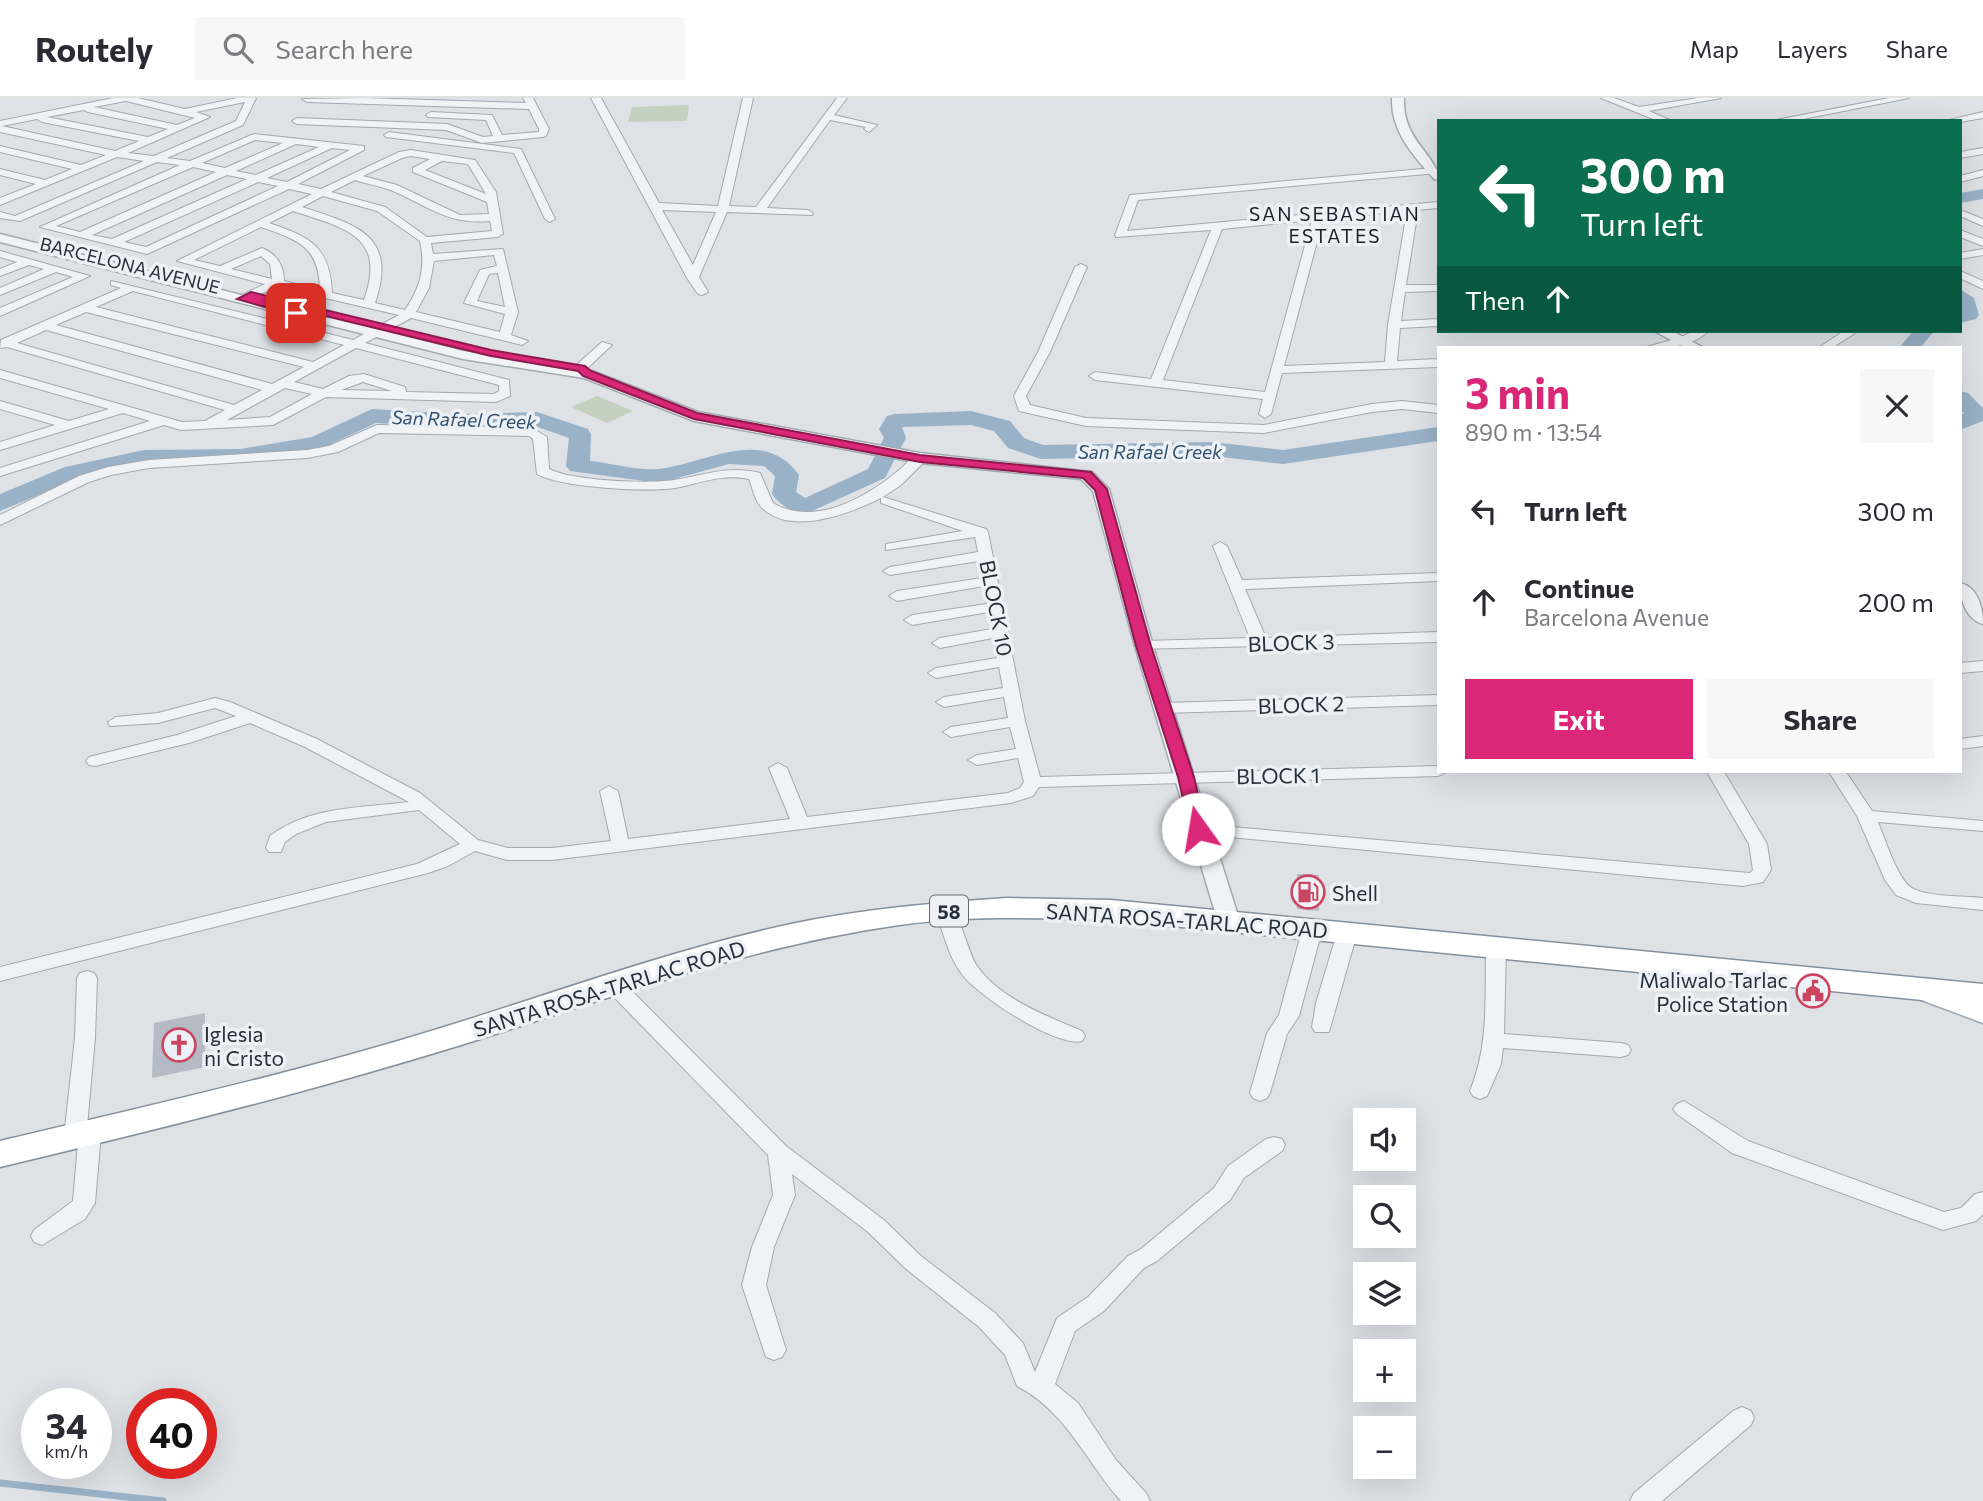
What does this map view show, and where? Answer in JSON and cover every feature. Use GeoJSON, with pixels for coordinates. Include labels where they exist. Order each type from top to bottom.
{"type":"FeatureCollection","features":[{"type":"Feature","properties":{"kind":"main road","name":"SANTA ROSA-TARLAC ROAD"},"geometry":{"type":"LineString","coordinates":[[0,1154],[374,1059],[663,967],[790,934],[901,915],[1006,908],[1111,910],[1983,995]]}},
{"type":"Feature","properties":{"kind":"main road"},"geometry":{"type":"LineString","coordinates":[[1926,990],[1983,1012]]}},
{"type":"Feature","properties":{"kind":"street"},"geometry":{"type":"LineString","coordinates":[[0,127],[33,117],[126,98],[240,123]]}},
{"type":"Feature","properties":{"kind":"street"},"geometry":{"type":"LineString","coordinates":[[185,112],[250,98]]}},
{"type":"Feature","properties":{"kind":"street"},"geometry":{"type":"LineString","coordinates":[[0,215],[16,219],[240,123],[250,98]]}},
{"type":"Feature","properties":{"kind":"street"},"geometry":{"type":"LineString","coordinates":[[80,236],[223,171],[295,130],[307,98],[531,102],[544,129],[543,134],[480,142],[447,127],[345,122],[295,130],[254,137],[46,227],[80,236],[151,250],[363,149],[331,145],[295,130]]}},
{"type":"Feature","properties":{"kind":"street"},"geometry":{"type":"LineString","coordinates":[[596,98],[702,292]]}},
{"type":"Feature","properties":{"kind":"street"},"geometry":{"type":"LineString","coordinates":[[693,278],[723,209],[748,98]]}},
{"type":"Feature","properties":{"kind":"street"},"geometry":{"type":"LineString","coordinates":[[759,211],[842,98]]}},
{"type":"Feature","properties":{"kind":"street"},"geometry":{"type":"LineString","coordinates":[[1398,98],[1395,113],[1403,130],[1436,173]]}},
{"type":"Feature","properties":{"kind":"street"},"geometry":{"type":"LineString","coordinates":[[1606,98],[1662,119]]}},
{"type":"Feature","properties":{"kind":"street"},"geometry":{"type":"LineString","coordinates":[[1639,110],[1716,98]]}},
{"type":"Feature","properties":{"kind":"street"},"geometry":{"type":"LineString","coordinates":[[1787,119],[1905,98]]}},
{"type":"Feature","properties":{"kind":"street"},"geometry":{"type":"LineString","coordinates":[[156,105],[177,100]]}},
{"type":"Feature","properties":{"kind":"street"},"geometry":{"type":"LineString","coordinates":[[83,107],[177,128]]}},
{"type":"Feature","properties":{"kind":"street"},"geometry":{"type":"LineString","coordinates":[[394,125],[404,116],[413,114],[489,117],[500,140]]}},
{"type":"Feature","properties":{"kind":"street"},"geometry":{"type":"LineString","coordinates":[[1961,119],[1983,115]]}},
{"type":"Feature","properties":{"kind":"street"},"geometry":{"type":"LineString","coordinates":[[33,117],[148,140]]}},
{"type":"Feature","properties":{"kind":"street"},"geometry":{"type":"LineString","coordinates":[[0,202],[205,117]]}},
{"type":"Feature","properties":{"kind":"street"},"geometry":{"type":"LineString","coordinates":[[828,117],[872,125],[869,130]]}},
{"type":"Feature","properties":{"kind":"street"},"geometry":{"type":"LineString","coordinates":[[345,122],[338,130],[480,142],[518,151],[550,219]]}},
{"type":"Feature","properties":{"kind":"street"},"geometry":{"type":"LineString","coordinates":[[0,127],[116,154],[192,164],[323,193],[381,209],[425,240],[430,258],[430,274],[425,290],[408,315],[205,425]]}},
{"type":"Feature","properties":{"kind":"street"},"geometry":{"type":"LineString","coordinates":[[113,243],[331,145]]}},
{"type":"Feature","properties":{"kind":"street"},"geometry":{"type":"LineString","coordinates":[[0,149],[82,168]]}},
{"type":"Feature","properties":{"kind":"street"},"geometry":{"type":"LineString","coordinates":[[1962,155],[1983,151]]}},
{"type":"Feature","properties":{"kind":"street"},"geometry":{"type":"LineString","coordinates":[[504,337],[512,312],[499,251],[491,192],[474,165],[465,159],[405,153],[183,259],[408,315],[504,337],[522,341]]}},
{"type":"Feature","properties":{"kind":"street"},"geometry":{"type":"LineString","coordinates":[[441,157],[417,170],[491,200]]}},
{"type":"Feature","properties":{"kind":"street"},"geometry":{"type":"LineString","coordinates":[[0,172],[46,183]]}},
{"type":"Feature","properties":{"kind":"street"},"geometry":{"type":"LineString","coordinates":[[1436,173],[1134,197],[1120,235],[1437,205]]}},
{"type":"Feature","properties":{"kind":"street"},"geometry":{"type":"LineString","coordinates":[[1962,178],[1983,173]]}},
{"type":"Feature","properties":{"kind":"street"},"geometry":{"type":"LineString","coordinates":[[354,177],[393,187],[457,218],[468,220],[495,217]]}},
{"type":"Feature","properties":{"kind":"street"},"geometry":{"type":"LineString","coordinates":[[653,206],[808,213]]}},
{"type":"Feature","properties":{"kind":"street"},"geometry":{"type":"LineString","coordinates":[[292,207],[349,227],[372,245],[380,269],[380,281],[369,304]]}},
{"type":"Feature","properties":{"kind":"street"},"geometry":{"type":"LineString","coordinates":[[1391,365],[1394,325],[1413,208]]}},
{"type":"Feature","properties":{"kind":"street"},"geometry":{"type":"LineString","coordinates":[[1962,213],[1983,223]]}},
{"type":"Feature","properties":{"kind":"street"},"geometry":{"type":"LineString","coordinates":[[1265,414],[1318,217]]}},
{"type":"Feature","properties":{"kind":"street"},"geometry":{"type":"LineString","coordinates":[[260,223],[299,237],[314,247],[326,268],[326,293]]}},
{"type":"Feature","properties":{"kind":"street"},"geometry":{"type":"LineString","coordinates":[[1156,383],[1217,227]]}},
{"type":"Feature","properties":{"kind":"street","name":"BARCELONA AVENUE"},"geometry":{"type":"LineString","coordinates":[[0,232],[246,297]]}},
{"type":"Feature","properties":{"kind":"street"},"geometry":{"type":"LineString","coordinates":[[425,240],[498,234]]}},
{"type":"Feature","properties":{"kind":"street"},"geometry":{"type":"LineString","coordinates":[[1962,234],[1983,243]]}},
{"type":"Feature","properties":{"kind":"street","name":"BARCELONA AVENUE"},"geometry":{"type":"LineString","coordinates":[[0,237],[508,364],[546,364],[581,371],[683,412],[719,421],[916,458],[1086,475],[1101,489],[1144,646],[1186,777],[1198,829],[1229,922]]}},
{"type":"Feature","properties":{"kind":"street"},"geometry":{"type":"LineString","coordinates":[[224,268],[262,251],[272,258],[279,269],[278,282]]}},
{"type":"Feature","properties":{"kind":"street"},"geometry":{"type":"LineString","coordinates":[[430,258],[499,251]]}},
{"type":"Feature","properties":{"kind":"street"},"geometry":{"type":"LineString","coordinates":[[1962,255],[1983,252]]}},
{"type":"Feature","properties":{"kind":"street"},"geometry":{"type":"LineString","coordinates":[[0,312],[90,277],[1,255]]}},
{"type":"Feature","properties":{"kind":"street"},"geometry":{"type":"LineString","coordinates":[[0,273],[29,261]]}},
{"type":"Feature","properties":{"kind":"street"},"geometry":{"type":"LineString","coordinates":[[1081,267],[1044,352],[1020,396],[1024,408],[1086,422],[1264,429],[1372,408],[1402,405],[1437,409]]}},
{"type":"Feature","properties":{"kind":"street"},"geometry":{"type":"LineString","coordinates":[[0,292],[56,268]]}},
{"type":"Feature","properties":{"kind":"street"},"geometry":{"type":"LineString","coordinates":[[504,268],[484,272],[470,303],[512,312]]}},
{"type":"Feature","properties":{"kind":"street"},"geometry":{"type":"LineString","coordinates":[[1962,275],[1983,286]]}},
{"type":"Feature","properties":{"kind":"street"},"geometry":{"type":"LineString","coordinates":[[246,297],[278,282]]}},
{"type":"Feature","properties":{"kind":"street"},"geometry":{"type":"LineString","coordinates":[[45,326],[279,386],[324,393],[496,398],[506,393],[505,383],[114,283]]}},
{"type":"Feature","properties":{"kind":"street"},"geometry":{"type":"LineString","coordinates":[[2,344],[130,288]]}},
{"type":"Feature","properties":{"kind":"street"},"geometry":{"type":"LineString","coordinates":[[1400,289],[1437,288]]}},
{"type":"Feature","properties":{"kind":"street"},"geometry":{"type":"LineString","coordinates":[[52,290],[76,296]]}},
{"type":"Feature","properties":{"kind":"street"},"geometry":{"type":"LineString","coordinates":[[19,304],[41,310]]}},
{"type":"Feature","properties":{"kind":"street"},"geometry":{"type":"LineString","coordinates":[[85,308],[314,366]]}},
{"type":"Feature","properties":{"kind":"street"},"geometry":{"type":"LineString","coordinates":[[1394,325],[1437,323]]}},
{"type":"Feature","properties":{"kind":"street"},"geometry":{"type":"LineString","coordinates":[[1665,333],[1693,346]]}},
{"type":"Feature","properties":{"kind":"street"},"geometry":{"type":"LineString","coordinates":[[1659,346],[1683,341],[1699,333]]}},
{"type":"Feature","properties":{"kind":"street"},"geometry":{"type":"LineString","coordinates":[[1827,346],[1849,333]]}},
{"type":"Feature","properties":{"kind":"street"},"geometry":{"type":"LineString","coordinates":[[2,344],[235,409]]}},
{"type":"Feature","properties":{"kind":"street"},"geometry":{"type":"LineString","coordinates":[[581,371],[606,345]]}},
{"type":"Feature","properties":{"kind":"street"},"geometry":{"type":"LineString","coordinates":[[1275,370],[1437,363]]}},
{"type":"Feature","properties":{"kind":"street"},"geometry":{"type":"LineString","coordinates":[[0,374],[176,426],[273,421],[324,393]]}},
{"type":"Feature","properties":{"kind":"street"},"geometry":{"type":"LineString","coordinates":[[1095,376],[1269,396]]}},
{"type":"Feature","properties":{"kind":"street"},"geometry":{"type":"LineString","coordinates":[[0,405],[69,425]]}},
{"type":"Feature","properties":{"kind":"street"},"geometry":{"type":"LineString","coordinates":[[0,445],[123,409]]}},
{"type":"Feature","properties":{"kind":"street"},"geometry":{"type":"LineString","coordinates":[[0,472],[164,421]]}},
{"type":"Feature","properties":{"kind":"street"},"geometry":{"type":"LineString","coordinates":[[0,521],[84,479],[108,471],[149,464],[307,454],[334,449],[377,429],[532,432],[540,437],[542,444],[542,471],[549,475],[609,484],[663,485],[735,470],[755,476],[767,505],[787,516],[807,517],[861,503],[893,485],[916,458]]}},
{"type":"Feature","properties":{"kind":"street","name":"BLOCK 10"},"geometry":{"type":"LineString","coordinates":[[886,500],[981,532],[1017,721],[1033,782]]}},
{"type":"Feature","properties":{"kind":"street"},"geometry":{"type":"LineString","coordinates":[[891,547],[981,532]]}},
{"type":"Feature","properties":{"kind":"street"},"geometry":{"type":"LineString","coordinates":[[1220,546],[1260,643]]}},
{"type":"Feature","properties":{"kind":"street"},"geometry":{"type":"LineString","coordinates":[[890,571],[987,555]]}},
{"type":"Feature","properties":{"kind":"street"},"geometry":{"type":"LineString","coordinates":[[1236,585],[1437,578]]}},
{"type":"Feature","properties":{"kind":"street"},"geometry":{"type":"LineString","coordinates":[[897,596],[990,581]]}},
{"type":"Feature","properties":{"kind":"street"},"geometry":{"type":"LineString","coordinates":[[1962,591],[1983,618]]}},
{"type":"Feature","properties":{"kind":"street"},"geometry":{"type":"LineString","coordinates":[[912,620],[994,607]]}},
{"type":"Feature","properties":{"kind":"street"},"geometry":{"type":"LineString","coordinates":[[940,643],[1000,632]]}},
{"type":"Feature","properties":{"kind":"street","name":"BLOCK 3"},"geometry":{"type":"LineString","coordinates":[[1144,646],[1437,638]]}},
{"type":"Feature","properties":{"kind":"street"},"geometry":{"type":"LineString","coordinates":[[936,673],[1007,661]]}},
{"type":"Feature","properties":{"kind":"street"},"geometry":{"type":"LineString","coordinates":[[1962,668],[1983,666]]}},
{"type":"Feature","properties":{"kind":"street"},"geometry":{"type":"LineString","coordinates":[[944,702],[1013,691]]}},
{"type":"Feature","properties":{"kind":"street","name":"BLOCK 2"},"geometry":{"type":"LineString","coordinates":[[1163,708],[1437,700]]}},
{"type":"Feature","properties":{"kind":"street"},"geometry":{"type":"LineString","coordinates":[[116,722],[158,718],[215,703],[254,716],[424,804],[472,844],[507,855],[621,846],[1011,799],[1027,792],[1033,782]]}},
{"type":"Feature","properties":{"kind":"street"},"geometry":{"type":"LineString","coordinates":[[95,761],[183,739],[254,716]]}},
{"type":"Feature","properties":{"kind":"street"},"geometry":{"type":"LineString","coordinates":[[951,732],[1017,721]]}},
{"type":"Feature","properties":{"kind":"street"},"geometry":{"type":"LineString","coordinates":[[1962,744],[1983,741]]}},
{"type":"Feature","properties":{"kind":"street"},"geometry":{"type":"LineString","coordinates":[[977,760],[1026,752]]}},
{"type":"Feature","properties":{"kind":"street"},"geometry":{"type":"LineString","coordinates":[[778,768],[801,824]]}},
{"type":"Feature","properties":{"kind":"street","name":"BLOCK 1"},"geometry":{"type":"LineString","coordinates":[[1033,782],[1437,771]]}},
{"type":"Feature","properties":{"kind":"street"},"geometry":{"type":"LineString","coordinates":[[1198,829],[1743,880],[1756,878],[1762,870],[1758,844],[1717,773]]}},
{"type":"Feature","properties":{"kind":"street"},"geometry":{"type":"LineString","coordinates":[[1839,773],[1866,816],[1894,880],[1903,891],[1916,897],[1983,904]]}},
{"type":"Feature","properties":{"kind":"street"},"geometry":{"type":"LineString","coordinates":[[609,791],[621,846]]}},
{"type":"Feature","properties":{"kind":"street"},"geometry":{"type":"LineString","coordinates":[[275,848],[276,840],[281,834],[310,823],[353,811],[386,810],[424,804]]}},
{"type":"Feature","properties":{"kind":"street"},"geometry":{"type":"LineString","coordinates":[[1866,816],[1983,826]]}},
{"type":"Feature","properties":{"kind":"street"},"geometry":{"type":"LineString","coordinates":[[0,974],[439,865],[453,859],[472,844]]}},
{"type":"Feature","properties":{"kind":"street"},"geometry":{"type":"LineString","coordinates":[[945,912],[968,968],[982,984],[1039,1021],[1075,1036]]}},
{"type":"Feature","properties":{"kind":"street"},"geometry":{"type":"LineString","coordinates":[[1260,1093],[1277,1033],[1289,1016],[1312,930]]}},
{"type":"Feature","properties":{"kind":"street"},"geometry":{"type":"LineString","coordinates":[[1322,1027],[1326,1003],[1347,933]]}},
{"type":"Feature","properties":{"kind":"street"},"geometry":{"type":"LineString","coordinates":[[1480,1091],[1491,1064],[1494,1040],[1496,947]]}},
{"type":"Feature","properties":{"kind":"street"},"geometry":{"type":"LineString","coordinates":[[42,1236],[77,1213],[83,1203],[81,1059],[88,1026],[87,978]]}},
{"type":"Feature","properties":{"kind":"street"},"geometry":{"type":"LineString","coordinates":[[612,984],[778,1152],[876,1226],[914,1262],[987,1320],[1015,1350],[1026,1379],[1042,1387],[1069,1410],[1107,1468],[1137,1501]]}},
{"type":"Feature","properties":{"kind":"street"},"geometry":{"type":"LineString","coordinates":[[1494,1040],[1620,1051]]}},
{"type":"Feature","properties":{"kind":"street"},"geometry":{"type":"LineString","coordinates":[[1684,1109],[1740,1147],[1943,1221],[1968,1215],[1983,1200]]}},
{"type":"Feature","properties":{"kind":"street"},"geometry":{"type":"LineString","coordinates":[[1042,1387],[1065,1325],[1096,1304],[1136,1262],[1149,1255],[1222,1194],[1236,1172],[1274,1145]]}},
{"type":"Feature","properties":{"kind":"street"},"geometry":{"type":"LineString","coordinates":[[774,1350],[754,1285],[763,1247],[784,1195],[778,1152]]}},
{"type":"Feature","properties":{"kind":"street"},"geometry":{"type":"LineString","coordinates":[[1643,1501],[1742,1418]]}},
{"type":"Feature","properties":{"kind":"green space"},"geometry":{"type":"Polygon","coordinates":[[[689,105],[687,121],[628,122],[632,107],[689,105]]]}},
{"type":"Feature","properties":{"kind":"green space"},"geometry":{"type":"Polygon","coordinates":[[[597,396],[633,411],[607,423],[571,407],[597,396]]]}},
{"type":"Feature","properties":{"kind":"building","name":"Shell"},"geometry":{"type":"Polygon","coordinates":[[[1297,874],[1319,875],[1319,911],[1297,909],[1297,874]]]}},
{"type":"Feature","properties":{"kind":"building","name":"Iglesia ni Cristo"},"geometry":{"type":"Polygon","coordinates":[[[205,1013],[205,1067],[152,1078],[154,1023],[205,1013]]]}},
{"type":"Feature","properties":{"kind":"waterway","name":"San Rafael Creek"},"geometry":{"type":"LineString","coordinates":[[1962,198],[1983,194]]}},
{"type":"Feature","properties":{"kind":"waterway","name":"San Rafael Creek"},"geometry":{"type":"LineString","coordinates":[[1962,296],[1969,315],[1962,317]]}},
{"type":"Feature","properties":{"kind":"waterway","name":"San Rafael Creek"},"geometry":{"type":"LineString","coordinates":[[1911,346],[1922,333]]}},
{"type":"Feature","properties":{"kind":"waterway","name":"San Rafael Creek"},"geometry":{"type":"LineString","coordinates":[[1962,400],[1978,415],[1962,422]]}},
{"type":"Feature","properties":{"kind":"waterway","name":"San Rafael Creek"},"geometry":{"type":"LineString","coordinates":[[0,504],[17,494],[73,472],[144,457],[240,456],[318,443],[372,416],[458,421],[537,419],[580,434],[578,466],[659,476],[728,457],[770,459],[787,475],[784,494],[803,508],[877,473],[895,438],[890,429],[895,421],[971,418],[1002,426],[1016,443],[1041,452],[1212,449],[1283,457],[1437,434]]}},
{"type":"Feature","properties":{"kind":"waterway"},"geometry":{"type":"LineString","coordinates":[[0,1483],[163,1501]]}},
{"type":"Feature","properties":{"kind":"place","name":"Shell"},"geometry":{"type":"Point","coordinates":[1308,892]}},
{"type":"Feature","properties":{"kind":"place","name":"Maliwalo Tarlac Police Station"},"geometry":{"type":"Point","coordinates":[1813,991]}},
{"type":"Feature","properties":{"kind":"place","name":"Iglesia ni Cristo"},"geometry":{"type":"Point","coordinates":[179,1045]}},
{"type":"Feature","properties":{"kind":"district","name":"SAN SEBASTIAN ESTATES"},"geometry":{"type":"Point","coordinates":[1335,224]}},
{"type":"Feature","properties":{"kind":"route"},"geometry":{"type":"LineString","coordinates":[[296,313],[242,299],[251,295],[491,353],[581,368],[587,374],[694,416],[920,458],[1086,475],[1101,489],[1144,646],[1186,777],[1198,829]]}}]}
